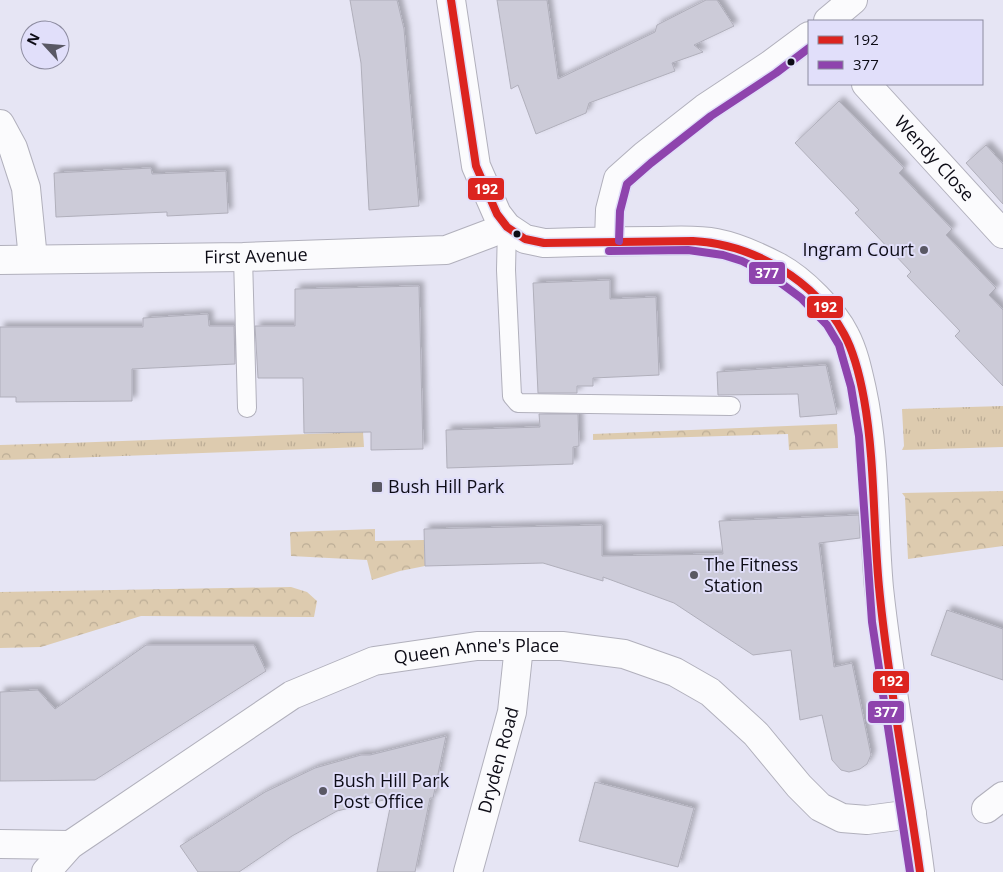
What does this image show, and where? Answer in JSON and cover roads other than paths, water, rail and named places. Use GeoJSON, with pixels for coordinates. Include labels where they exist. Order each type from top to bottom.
{"type":"FeatureCollection","features":[{"type":"Feature","properties":{"kind":"street"},"geometry":{"type":"LineString","coordinates":[[451,0],[476,166],[496,214],[507,227],[525,239],[544,243],[680,241],[716,243],[748,253],[779,268],[806,288],[829,312],[845,335],[857,367],[865,407],[874,498],[879,586],[920,872]]}},
{"type":"Feature","properties":{"kind":"street"},"geometry":{"type":"LineString","coordinates":[[829,20],[853,0]]}},
{"type":"Feature","properties":{"kind":"street"},"geometry":{"type":"LineString","coordinates":[[609,241],[610,210],[618,179],[645,155],[705,108],[770,65],[808,37]]}},
{"type":"Feature","properties":{"kind":"street","name":"Wendy Close"},"geometry":{"type":"LineString","coordinates":[[867,85],[1003,234]]}},
{"type":"Feature","properties":{"kind":"street"},"geometry":{"type":"LineString","coordinates":[[0,124],[14,148],[26,188],[33,259]]}},
{"type":"Feature","properties":{"kind":"street","name":"First Avenue"},"geometry":{"type":"LineString","coordinates":[[0,260],[243,257],[446,250],[507,227]]}},
{"type":"Feature","properties":{"kind":"street","name":"Queen Anne's Place"},"geometry":{"type":"LineString","coordinates":[[46,872],[70,845],[292,695],[374,661],[477,646],[562,646],[624,654],[675,672],[710,692],[749,728],[799,786],[820,807],[842,818],[867,820],[912,814]]}},
{"type":"Feature","properties":{"kind":"street","name":"Dryden Road"},"geometry":{"type":"LineString","coordinates":[[468,872],[512,712],[519,646]]}},
{"type":"Feature","properties":{"kind":"street"},"geometry":{"type":"LineString","coordinates":[[0,844],[70,845]]}},
{"type":"Feature","properties":{"kind":"lane"},"geometry":{"type":"LineString","coordinates":[[507,227],[506,270],[512,396],[518,403],[731,406]]}},
{"type":"Feature","properties":{"kind":"lane"},"geometry":{"type":"LineString","coordinates":[[243,257],[247,408]]}},
{"type":"Feature","properties":{"kind":"place","name":"Ingram Court"},"geometry":{"type":"Point","coordinates":[924,250]}},
{"type":"Feature","properties":{"kind":"place","name":"Bush Hill Park"},"geometry":{"type":"Point","coordinates":[377,487]}},
{"type":"Feature","properties":{"kind":"place","name":"The Fitness Station"},"geometry":{"type":"Point","coordinates":[694,575]}},
{"type":"Feature","properties":{"kind":"place","name":"Bush Hill Park Post Office"},"geometry":{"type":"Point","coordinates":[323,791]}}]}
